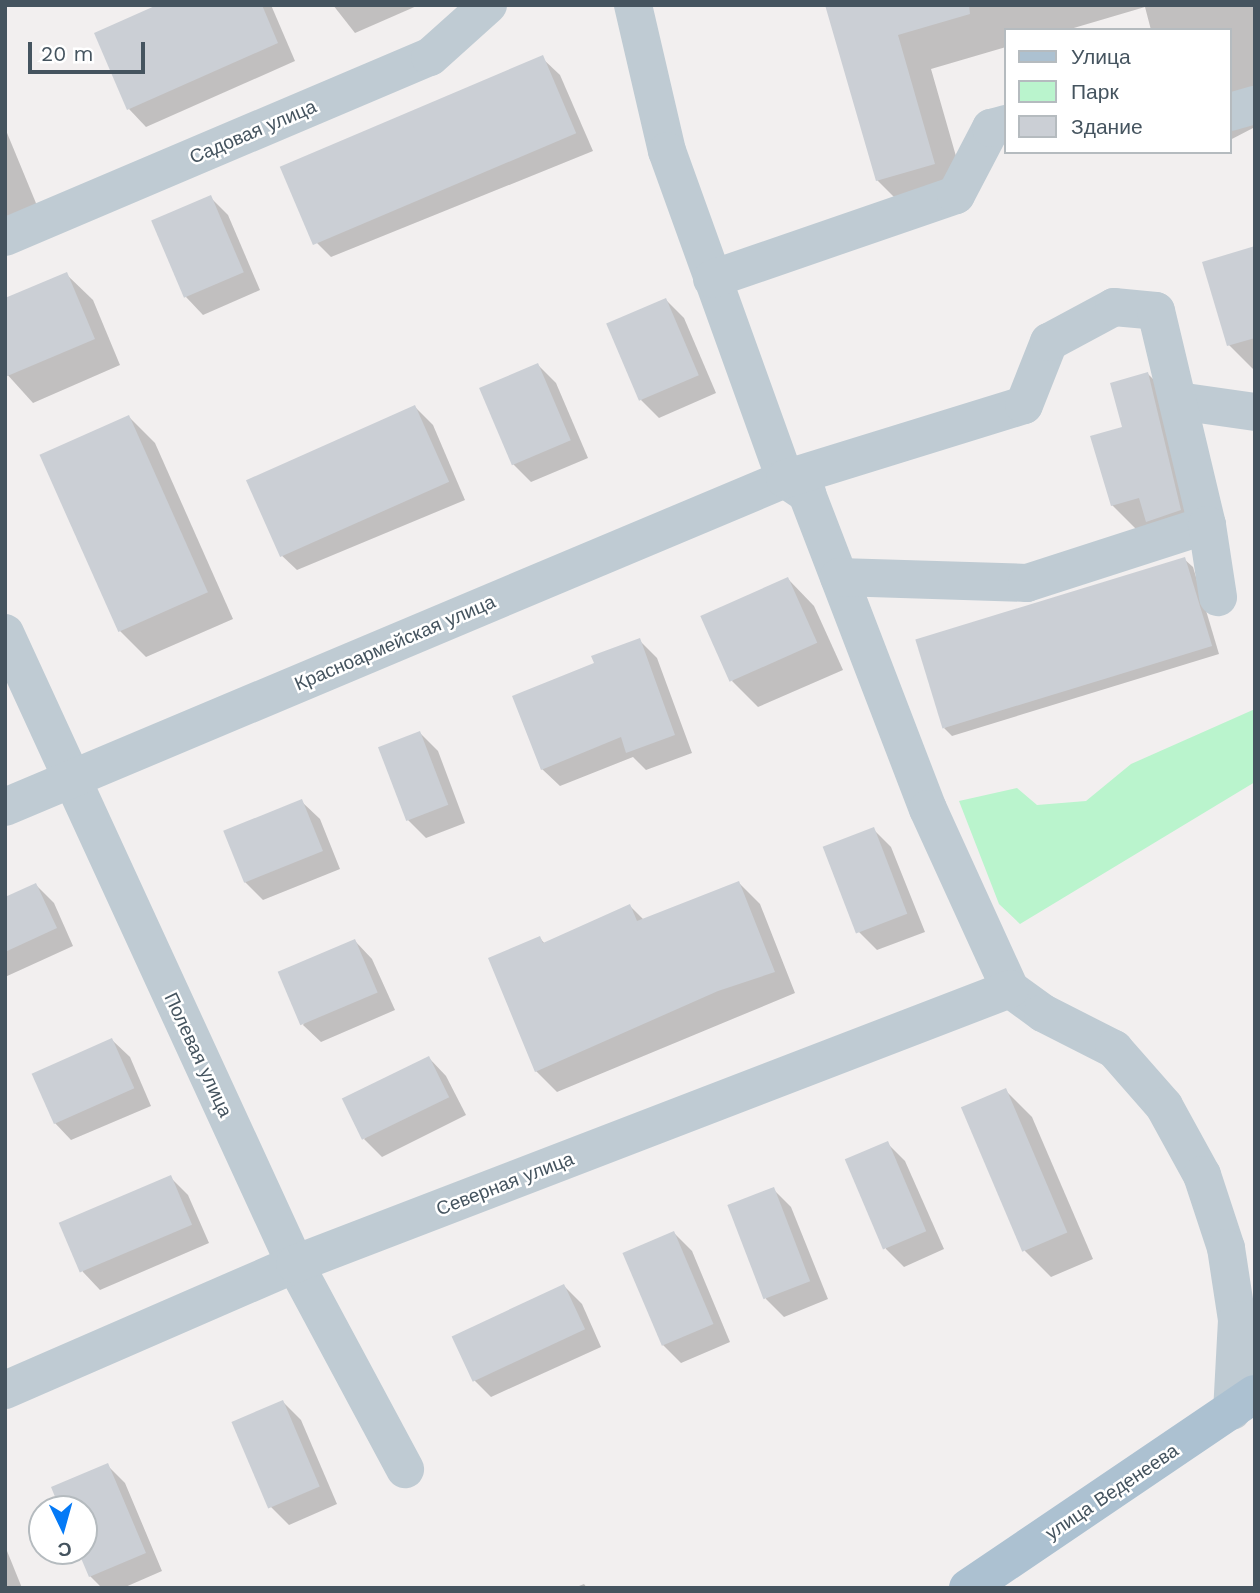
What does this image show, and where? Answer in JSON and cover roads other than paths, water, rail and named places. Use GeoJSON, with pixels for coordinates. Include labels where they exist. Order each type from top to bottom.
{"type":"FeatureCollection","features":[{"type":"Feature","properties":{"kind":"main road","name":"улица Веденеева"},"geometry":{"type":"LineString","coordinates":[[968,1588],[1243,1403]]}},
{"type":"Feature","properties":{"kind":"street","name":"Садовая улица"},"geometry":{"type":"LineString","coordinates":[[5,237],[430,57],[488,5]]}},
{"type":"Feature","properties":{"kind":"street"},"geometry":{"type":"LineString","coordinates":[[633,5],[660,127],[785,478],[807,494],[928,809],[1010,989],[1043,1013],[1114,1049],[1164,1107],[1202,1175],[1226,1248],[1237,1320],[1243,1403]]}},
{"type":"Feature","properties":{"kind":"street"},"geometry":{"type":"LineString","coordinates":[[1232,112],[1255,106]]}},
{"type":"Feature","properties":{"kind":"street"},"geometry":{"type":"LineString","coordinates":[[712,279],[956,194],[991,128],[1004,125]]}},
{"type":"Feature","properties":{"kind":"street","name":"Красноармейская улица"},"geometry":{"type":"LineString","coordinates":[[5,807],[785,478],[1024,405],[1049,342],[1114,307],[1157,311],[1178,401]]}},
{"type":"Feature","properties":{"kind":"street"},"geometry":{"type":"LineString","coordinates":[[1218,597],[1208,525],[1178,401],[1255,412]]}},
{"type":"Feature","properties":{"kind":"street"},"geometry":{"type":"LineString","coordinates":[[839,577],[1027,583],[1208,525]]}},
{"type":"Feature","properties":{"kind":"street","name":"Полевая улица"},"geometry":{"type":"LineString","coordinates":[[5,634],[295,1265],[405,1469]]}},
{"type":"Feature","properties":{"kind":"street","name":"Северная улица"},"geometry":{"type":"LineString","coordinates":[[5,1390],[295,1265],[1010,989]]}}]}
